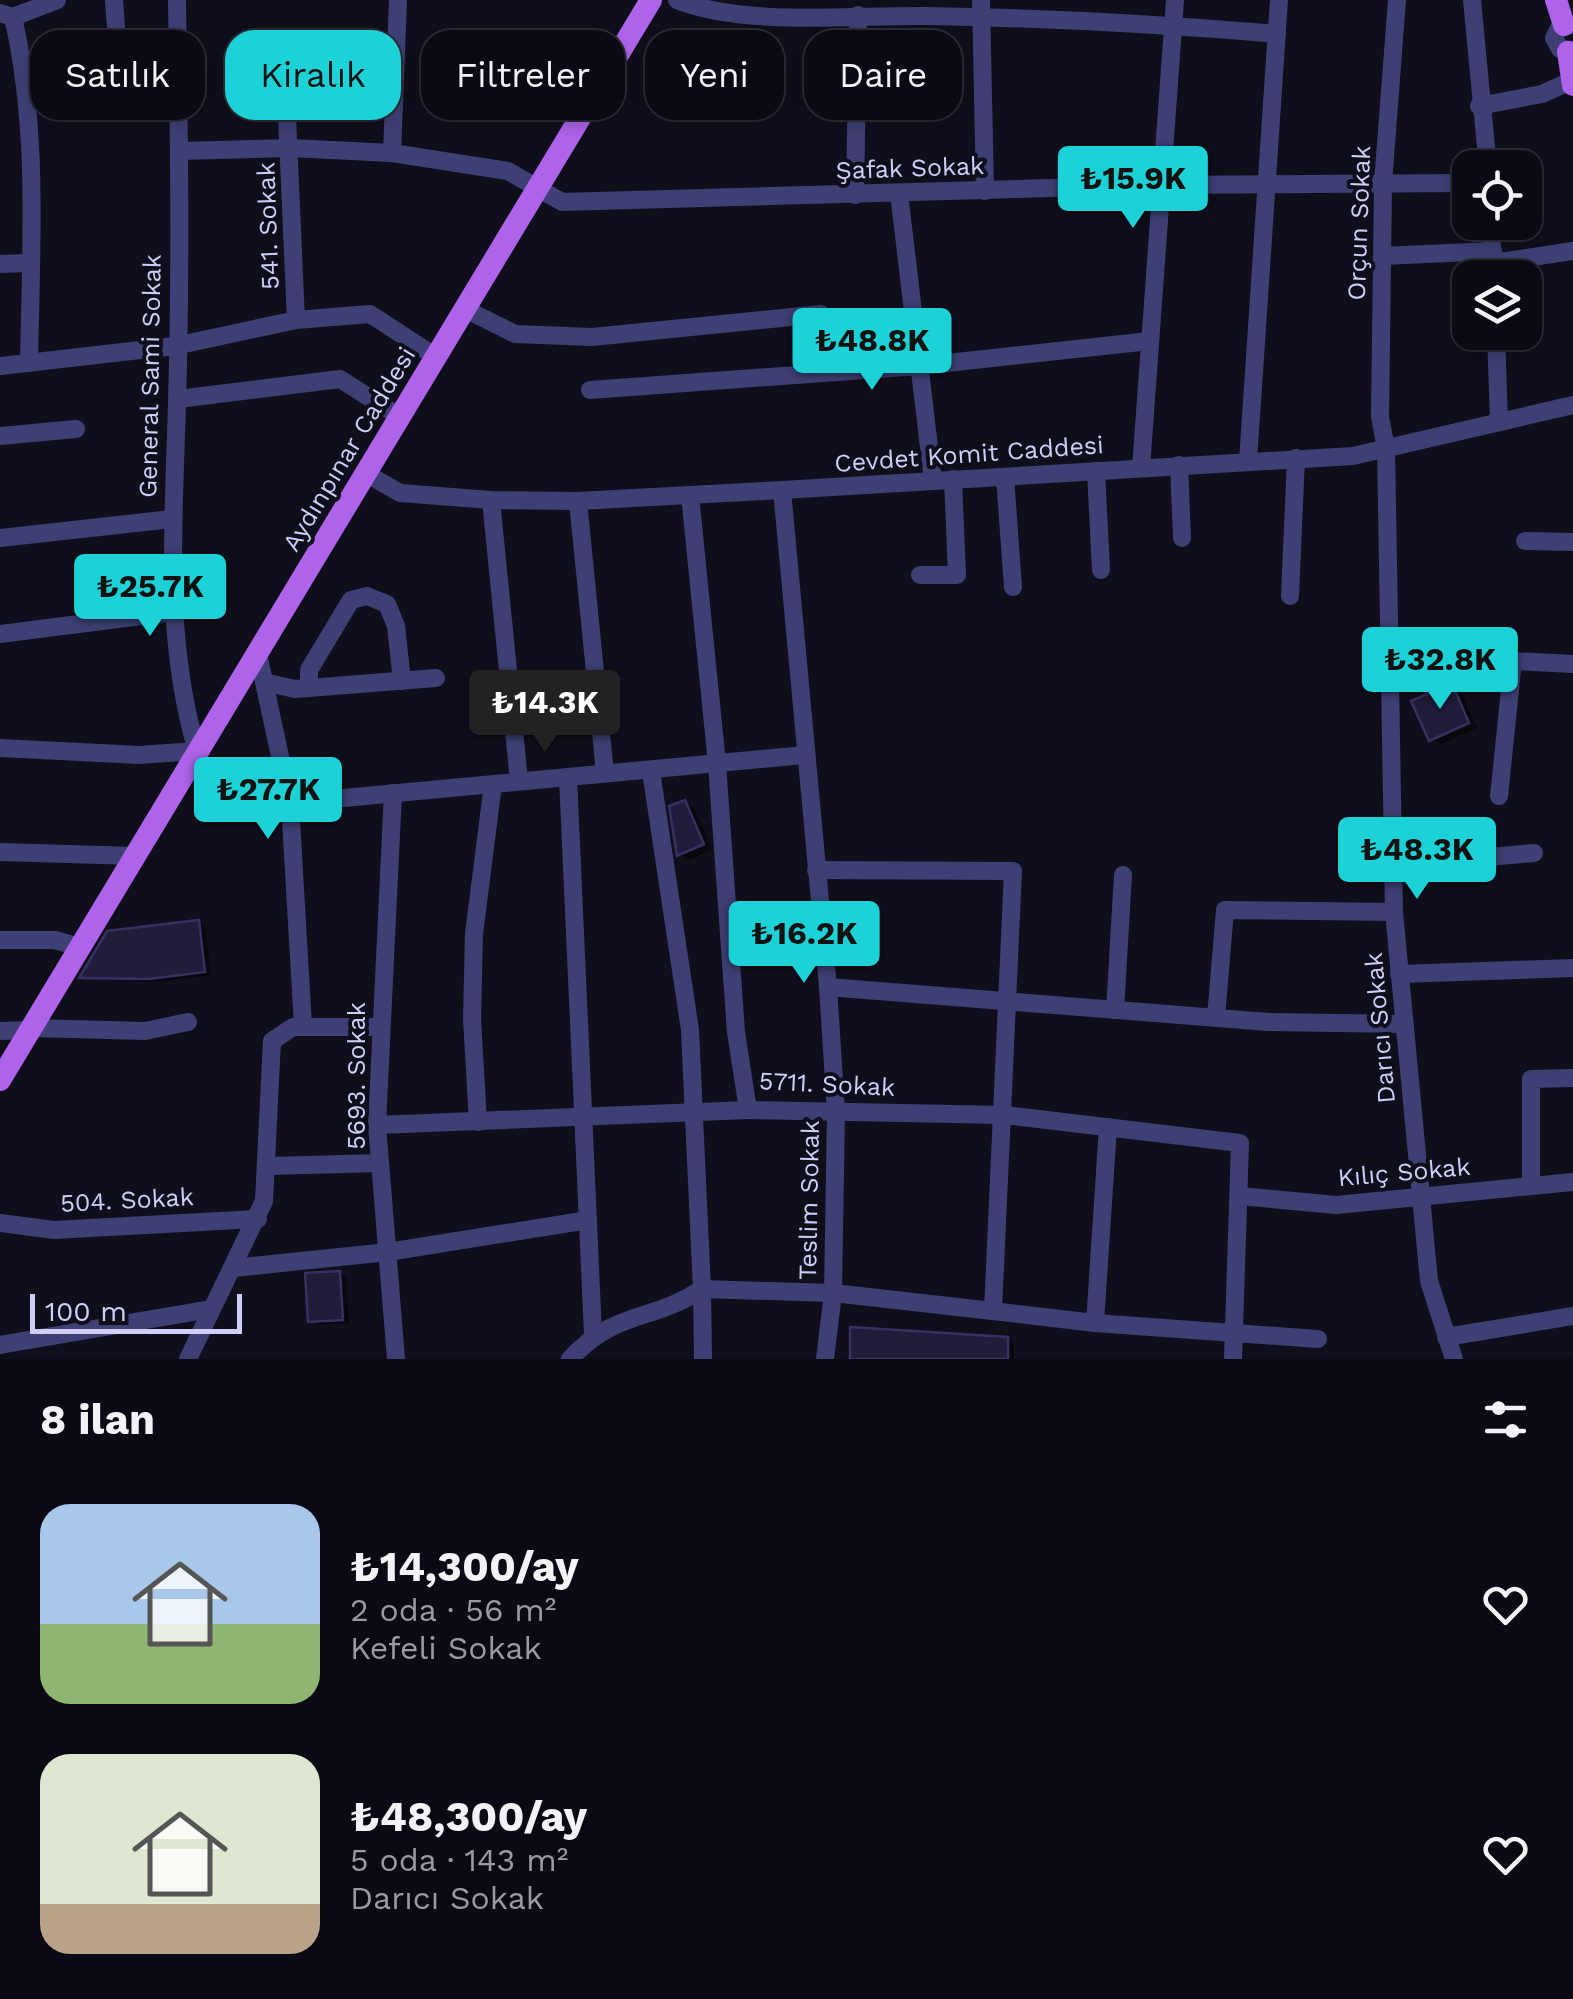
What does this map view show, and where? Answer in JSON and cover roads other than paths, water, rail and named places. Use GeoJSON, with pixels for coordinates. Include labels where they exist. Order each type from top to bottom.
{"type":"FeatureCollection","features":[{"type":"Feature","properties":{"kind":"main road","name":"Aydınpınar Caddesi"},"geometry":{"type":"LineString","coordinates":[[0,1080],[651,0]]}},
{"type":"Feature","properties":{"kind":"main road"},"geometry":{"type":"LineString","coordinates":[[1556,0],[1569,25]]}},
{"type":"Feature","properties":{"kind":"main road"},"geometry":{"type":"LineString","coordinates":[[1571,51],[1572,83]]}},
{"type":"Feature","properties":{"kind":"street"},"geometry":{"type":"LineString","coordinates":[[29,362],[32,152],[24,62],[7,15],[57,0]]}},
{"type":"Feature","properties":{"kind":"street"},"geometry":{"type":"LineString","coordinates":[[114,0],[116,30]]}},
{"type":"Feature","properties":{"kind":"street","name":"General Sami Sokak"},"geometry":{"type":"LineString","coordinates":[[176,0],[177,30]]}},
{"type":"Feature","properties":{"kind":"street"},"geometry":{"type":"LineString","coordinates":[[392,153],[398,0]]}},
{"type":"Feature","properties":{"kind":"street"},"geometry":{"type":"LineString","coordinates":[[678,0],[702,10],[858,15],[981,9],[1276,34]]}},
{"type":"Feature","properties":{"kind":"street"},"geometry":{"type":"LineString","coordinates":[[1142,468],[1175,0]]}},
{"type":"Feature","properties":{"kind":"street"},"geometry":{"type":"LineString","coordinates":[[1248,461],[1279,0]]}},
{"type":"Feature","properties":{"kind":"street","name":"Orçun Sokak"},"geometry":{"type":"LineString","coordinates":[[1386,448],[1380,417],[1383,183],[1397,0]]}},
{"type":"Feature","properties":{"kind":"street"},"geometry":{"type":"LineString","coordinates":[[1472,0],[1485,150]]}},
{"type":"Feature","properties":{"kind":"street"},"geometry":{"type":"LineString","coordinates":[[981,9],[984,190]]}},
{"type":"Feature","properties":{"kind":"street"},"geometry":{"type":"LineString","coordinates":[[855,194],[858,15]]}},
{"type":"Feature","properties":{"kind":"street"},"geometry":{"type":"LineString","coordinates":[[1569,25],[1554,34],[1554,42],[1571,51]]}},
{"type":"Feature","properties":{"kind":"street"},"geometry":{"type":"LineString","coordinates":[[1479,106],[1542,94],[1572,83]]}},
{"type":"Feature","properties":{"kind":"street","name":"General Sami Sokak"},"geometry":{"type":"LineString","coordinates":[[178,120],[175,346],[178,398],[172,612],[184,708],[197,750]]}},
{"type":"Feature","properties":{"kind":"street","name":"541. Sokak"},"geometry":{"type":"LineString","coordinates":[[289,120],[296,320]]}},
{"type":"Feature","properties":{"kind":"street","name":"Şafak Sokak"},"geometry":{"type":"LineString","coordinates":[[179,152],[291,148],[392,153],[508,170],[562,202],[1160,185],[1452,183]]}},
{"type":"Feature","properties":{"kind":"street"},"geometry":{"type":"LineString","coordinates":[[899,193],[933,481]]}},
{"type":"Feature","properties":{"kind":"street"},"geometry":{"type":"LineString","coordinates":[[1518,260],[1573,251]]}},
{"type":"Feature","properties":{"kind":"street"},"geometry":{"type":"LineString","coordinates":[[1382,256],[1452,261]]}},
{"type":"Feature","properties":{"kind":"street"},"geometry":{"type":"LineString","coordinates":[[0,264],[30,263]]}},
{"type":"Feature","properties":{"kind":"street"},"geometry":{"type":"LineString","coordinates":[[465,309],[514,334],[592,337],[821,314]]}},
{"type":"Feature","properties":{"kind":"street"},"geometry":{"type":"LineString","coordinates":[[0,366],[175,346],[296,320],[370,314],[436,357]]}},
{"type":"Feature","properties":{"kind":"street"},"geometry":{"type":"LineString","coordinates":[[590,390],[920,366],[1150,341]]}},
{"type":"Feature","properties":{"kind":"street"},"geometry":{"type":"LineString","coordinates":[[1497,350],[1499,422]]}},
{"type":"Feature","properties":{"kind":"street"},"geometry":{"type":"LineString","coordinates":[[178,398],[340,379],[400,417]]}},
{"type":"Feature","properties":{"kind":"street","name":"Cevdet Komit Caddesi"},"geometry":{"type":"LineString","coordinates":[[366,474],[400,493],[491,500],[578,501],[782,490],[1352,456],[1573,405]]}},
{"type":"Feature","properties":{"kind":"street"},"geometry":{"type":"LineString","coordinates":[[0,436],[76,429]]}},
{"type":"Feature","properties":{"kind":"street","name":"Darıcı Sokak"},"geometry":{"type":"LineString","coordinates":[[1386,448],[1394,912],[1429,1282],[1454,1359]]}},
{"type":"Feature","properties":{"kind":"street"},"geometry":{"type":"LineString","coordinates":[[1290,596],[1296,458]]}},
{"type":"Feature","properties":{"kind":"street"},"geometry":{"type":"LineString","coordinates":[[1178,465],[1182,538]]}},
{"type":"Feature","properties":{"kind":"street"},"geometry":{"type":"LineString","coordinates":[[1096,471],[1102,570]]}},
{"type":"Feature","properties":{"kind":"street"},"geometry":{"type":"LineString","coordinates":[[1005,477],[1013,587]]}},
{"type":"Feature","properties":{"kind":"street"},"geometry":{"type":"LineString","coordinates":[[920,576],[957,575],[954,479]]}},
{"type":"Feature","properties":{"kind":"street","name":"Teslim Sokak"},"geometry":{"type":"LineString","coordinates":[[702,1289],[833,1293],[836,1111],[782,490]]}},
{"type":"Feature","properties":{"kind":"street","name":"5711. Sokak"},"geometry":{"type":"LineString","coordinates":[[690,495],[736,1032],[748,1110],[1004,1115],[1240,1144],[1233,1359]]}},
{"type":"Feature","properties":{"kind":"street"},"geometry":{"type":"LineString","coordinates":[[491,500],[519,781]]}},
{"type":"Feature","properties":{"kind":"street"},"geometry":{"type":"LineString","coordinates":[[578,501],[605,773]]}},
{"type":"Feature","properties":{"kind":"street"},"geometry":{"type":"LineString","coordinates":[[0,538],[172,519]]}},
{"type":"Feature","properties":{"kind":"street"},"geometry":{"type":"LineString","coordinates":[[1525,541],[1573,542]]}},
{"type":"Feature","properties":{"kind":"street"},"geometry":{"type":"LineString","coordinates":[[309,688],[309,670],[351,600],[361,596],[387,604],[393,614],[402,681]]}},
{"type":"Feature","properties":{"kind":"street"},"geometry":{"type":"LineString","coordinates":[[0,634],[172,612]]}},
{"type":"Feature","properties":{"kind":"street"},"geometry":{"type":"LineString","coordinates":[[258,654],[290,803],[303,1026]]}},
{"type":"Feature","properties":{"kind":"street"},"geometry":{"type":"LineString","coordinates":[[1390,655],[1573,664]]}},
{"type":"Feature","properties":{"kind":"street"},"geometry":{"type":"LineString","coordinates":[[1499,796],[1513,661]]}},
{"type":"Feature","properties":{"kind":"street"},"geometry":{"type":"LineString","coordinates":[[264,682],[309,688],[436,678]]}},
{"type":"Feature","properties":{"kind":"street"},"geometry":{"type":"LineString","coordinates":[[0,748],[139,755],[197,750]]}},
{"type":"Feature","properties":{"kind":"street"},"geometry":{"type":"LineString","coordinates":[[290,803],[651,772],[804,754]]}},
{"type":"Feature","properties":{"kind":"street"},"geometry":{"type":"LineString","coordinates":[[651,772],[690,1030],[697,1112],[702,1359]]}},
{"type":"Feature","properties":{"kind":"street"},"geometry":{"type":"LineString","coordinates":[[568,777],[593,1334]]}},
{"type":"Feature","properties":{"kind":"street"},"geometry":{"type":"LineString","coordinates":[[478,1122],[472,1018],[474,934],[493,784]]}},
{"type":"Feature","properties":{"kind":"street","name":"5693. Sokak"},"geometry":{"type":"LineString","coordinates":[[394,794],[379,1027],[377,1125],[396,1359]]}},
{"type":"Feature","properties":{"kind":"street"},"geometry":{"type":"LineString","coordinates":[[0,852],[136,856]]}},
{"type":"Feature","properties":{"kind":"street"},"geometry":{"type":"LineString","coordinates":[[1393,864],[1534,852]]}},
{"type":"Feature","properties":{"kind":"street"},"geometry":{"type":"LineString","coordinates":[[816,870],[1013,871],[993,1311]]}},
{"type":"Feature","properties":{"kind":"street"},"geometry":{"type":"LineString","coordinates":[[1115,1010],[1122,875]]}},
{"type":"Feature","properties":{"kind":"street"},"geometry":{"type":"LineString","coordinates":[[1216,1018],[1225,910],[1394,912]]}},
{"type":"Feature","properties":{"kind":"street"},"geometry":{"type":"LineString","coordinates":[[0,940],[54,940],[79,947]]}},
{"type":"Feature","properties":{"kind":"street"},"geometry":{"type":"LineString","coordinates":[[1399,974],[1573,968]]}},
{"type":"Feature","properties":{"kind":"street"},"geometry":{"type":"LineString","coordinates":[[828,986],[1216,1018],[1404,1024]]}},
{"type":"Feature","properties":{"kind":"street"},"geometry":{"type":"LineString","coordinates":[[0,1031],[145,1031],[188,1022]]}},
{"type":"Feature","properties":{"kind":"street"},"geometry":{"type":"LineString","coordinates":[[188,1359],[258,1218],[268,1166],[272,1041],[284,1030],[303,1026],[379,1027]]}},
{"type":"Feature","properties":{"kind":"street"},"geometry":{"type":"LineString","coordinates":[[1531,1186],[1531,1079],[1573,1078]]}},
{"type":"Feature","properties":{"kind":"street"},"geometry":{"type":"LineString","coordinates":[[377,1125],[748,1110]]}},
{"type":"Feature","properties":{"kind":"street"},"geometry":{"type":"LineString","coordinates":[[1095,1324],[1108,1128]]}},
{"type":"Feature","properties":{"kind":"street"},"geometry":{"type":"LineString","coordinates":[[268,1166],[380,1164]]}},
{"type":"Feature","properties":{"kind":"street","name":"Kılıç Sokak"},"geometry":{"type":"LineString","coordinates":[[1239,1196],[1336,1205],[1573,1182]]}},
{"type":"Feature","properties":{"kind":"street","name":"504. Sokak"},"geometry":{"type":"LineString","coordinates":[[0,1223],[54,1230],[258,1218]]}},
{"type":"Feature","properties":{"kind":"street"},"geometry":{"type":"LineString","coordinates":[[233,1268],[388,1252],[588,1220]]}},
{"type":"Feature","properties":{"kind":"street"},"geometry":{"type":"LineString","coordinates":[[570,1359],[593,1334],[640,1313],[679,1305],[702,1289]]}},
{"type":"Feature","properties":{"kind":"street"},"geometry":{"type":"LineString","coordinates":[[826,1359],[833,1293],[1095,1324],[1318,1339]]}},
{"type":"Feature","properties":{"kind":"street"},"geometry":{"type":"LineString","coordinates":[[0,1345],[212,1309]]}},
{"type":"Feature","properties":{"kind":"street"},"geometry":{"type":"LineString","coordinates":[[1446,1337],[1573,1316]]}}]}
